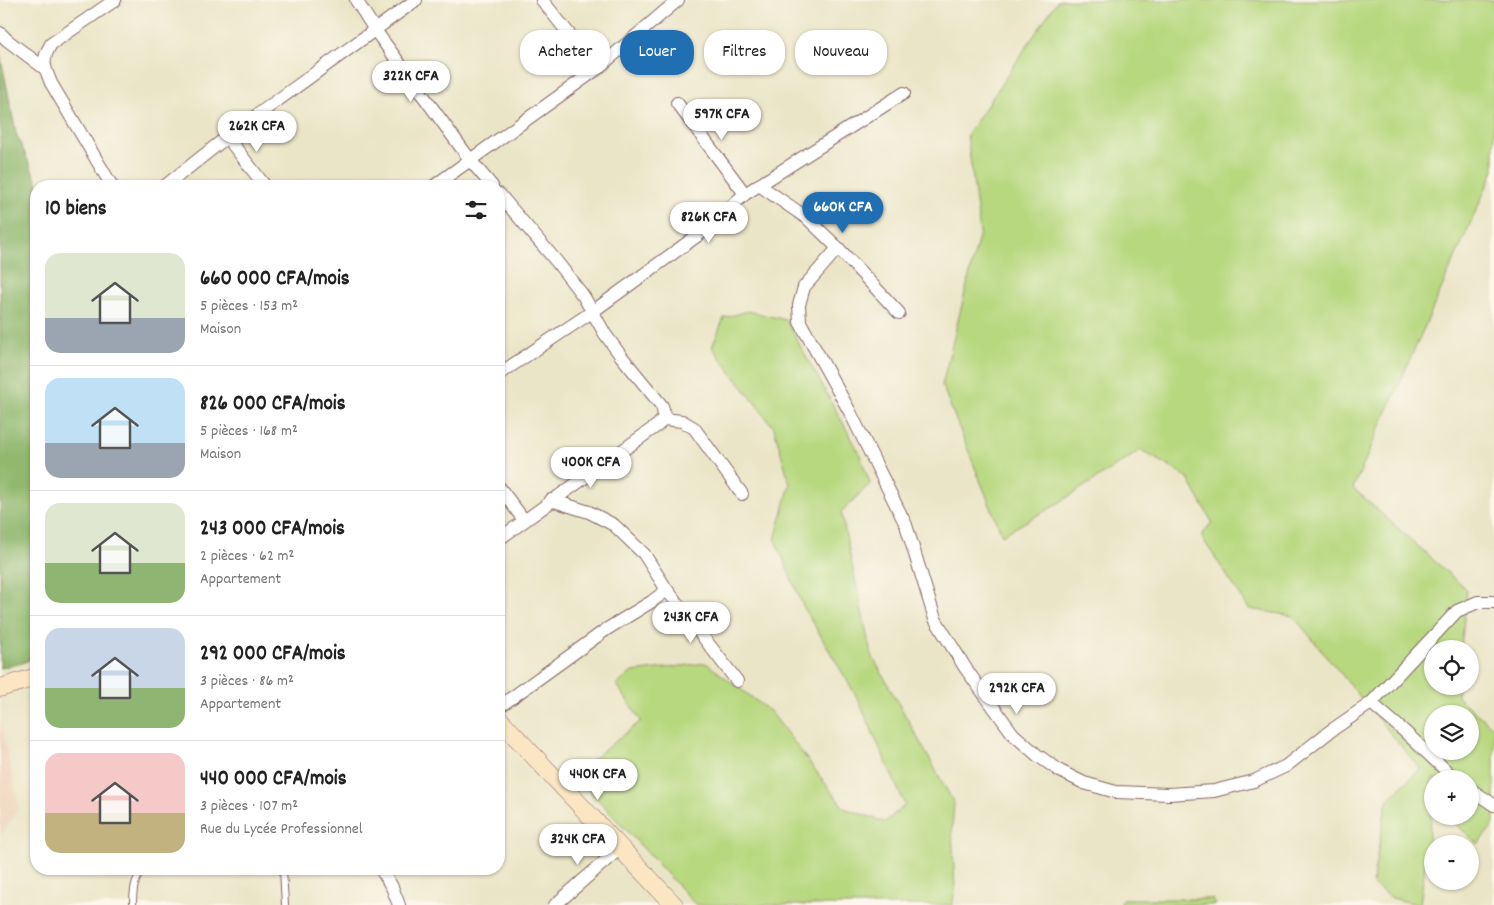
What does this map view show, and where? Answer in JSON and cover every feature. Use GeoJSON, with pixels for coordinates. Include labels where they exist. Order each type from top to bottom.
{"type":"FeatureCollection","features":[{"type":"Feature","properties":{"kind":"main road"},"geometry":{"type":"LineString","coordinates":[[0,688],[30,678]]}},
{"type":"Feature","properties":{"kind":"main road"},"geometry":{"type":"LineString","coordinates":[[505,723],[674,905]]}},
{"type":"Feature","properties":{"kind":"street"},"geometry":{"type":"LineString","coordinates":[[108,180],[51,83],[44,68],[44,55],[51,44],[115,0]]}},
{"type":"Feature","properties":{"kind":"street"},"geometry":{"type":"LineString","coordinates":[[356,0],[375,30],[487,180]]}},
{"type":"Feature","properties":{"kind":"street"},"geometry":{"type":"LineString","coordinates":[[173,180],[227,137],[416,0]]}},
{"type":"Feature","properties":{"kind":"street"},"geometry":{"type":"LineString","coordinates":[[542,0],[566,30]]}},
{"type":"Feature","properties":{"kind":"street"},"geometry":{"type":"LineString","coordinates":[[610,58],[678,0]]}},
{"type":"Feature","properties":{"kind":"street"},"geometry":{"type":"LineString","coordinates":[[0,33],[44,68]]}},
{"type":"Feature","properties":{"kind":"street"},"geometry":{"type":"LineString","coordinates":[[443,180],[589,75]]}},
{"type":"Feature","properties":{"kind":"street"},"geometry":{"type":"LineString","coordinates":[[505,370],[592,312],[701,233],[745,194],[904,93]]}},
{"type":"Feature","properties":{"kind":"street"},"geometry":{"type":"LineString","coordinates":[[677,103],[745,194]]}},
{"type":"Feature","properties":{"kind":"street"},"geometry":{"type":"LineString","coordinates":[[227,137],[260,180]]}},
{"type":"Feature","properties":{"kind":"street"},"geometry":{"type":"LineString","coordinates":[[759,185],[807,218],[899,313]]}},
{"type":"Feature","properties":{"kind":"street"},"geometry":{"type":"LineString","coordinates":[[505,201],[584,297],[605,334],[662,406],[664,419]]}},
{"type":"Feature","properties":{"kind":"street"},"geometry":{"type":"LineString","coordinates":[[838,248],[804,287],[799,306],[800,322],[850,412],[906,526],[935,619],[966,669],[1013,734],[1037,755],[1060,771],[1084,784],[1116,792],[1169,794],[1214,791],[1254,781],[1286,766],[1328,732],[1371,703],[1457,611],[1478,602],[1494,602]]}},
{"type":"Feature","properties":{"kind":"street"},"geometry":{"type":"LineString","coordinates":[[505,534],[664,419],[682,421],[694,428],[742,494]]}},
{"type":"Feature","properties":{"kind":"street"},"geometry":{"type":"LineString","coordinates":[[505,496],[524,520]]}},
{"type":"Feature","properties":{"kind":"street"},"geometry":{"type":"LineString","coordinates":[[551,500],[589,512],[614,525],[644,554],[667,590],[737,681]]}},
{"type":"Feature","properties":{"kind":"street"},"geometry":{"type":"LineString","coordinates":[[505,712],[607,629],[667,590]]}},
{"type":"Feature","properties":{"kind":"street"},"geometry":{"type":"LineString","coordinates":[[1371,703],[1398,725],[1446,770]]}},
{"type":"Feature","properties":{"kind":"street"},"geometry":{"type":"LineString","coordinates":[[1479,795],[1494,805]]}},
{"type":"Feature","properties":{"kind":"street"},"geometry":{"type":"LineString","coordinates":[[555,905],[620,848]]}},
{"type":"Feature","properties":{"kind":"street"},"geometry":{"type":"LineString","coordinates":[[385,875],[399,905]]}},
{"type":"Feature","properties":{"kind":"lane"},"geometry":{"type":"LineString","coordinates":[[133,905],[133,890],[138,875]]}},
{"type":"Feature","properties":{"kind":"lane"},"geometry":{"type":"LineString","coordinates":[[283,875],[285,905]]}},
{"type":"Feature","properties":{"kind":"shaded area"},"geometry":{"type":"Polygon","coordinates":[[[0,719],[19,808],[0,837],[0,719]]]}},
{"type":"Feature","properties":{"kind":"green space"},"geometry":{"type":"Polygon","coordinates":[[[1058,0],[1494,0],[1494,170],[1353,488],[1467,590],[1462,640],[1424,640],[1424,695],[1457,695],[1467,705],[1424,705],[1424,760],[1479,760],[1479,715],[1494,728],[1494,824],[1479,843],[1479,835],[1468,835],[1457,825],[1479,825],[1479,770],[1424,770],[1424,825],[1430,825],[1429,835],[1424,835],[1424,873],[1420,905],[1392,898],[1372,884],[1387,800],[1420,769],[1293,616],[1249,609],[1201,536],[1212,522],[1187,477],[1141,450],[1054,506],[1002,535],[942,385],[980,232],[967,135],[1058,0]]]}},
{"type":"Feature","properties":{"kind":"green space"},"geometry":{"type":"Polygon","coordinates":[[[0,53],[16,133],[36,180],[30,180],[30,660],[0,668],[0,53]]]}},
{"type":"Feature","properties":{"kind":"green space"},"geometry":{"type":"Polygon","coordinates":[[[748,311],[786,320],[859,452],[870,484],[841,512],[871,654],[954,803],[952,829],[955,890],[952,905],[696,905],[574,774],[641,721],[617,685],[632,672],[706,663],[771,712],[844,808],[885,822],[905,805],[858,699],[803,606],[775,540],[790,484],[774,428],[712,347],[724,318],[748,311]]]}},
{"type":"Feature","properties":{"kind":"green space"},"geometry":{"type":"Polygon","coordinates":[[[1122,899],[1213,899],[1216,905],[1121,905],[1122,899]]]}}]}
